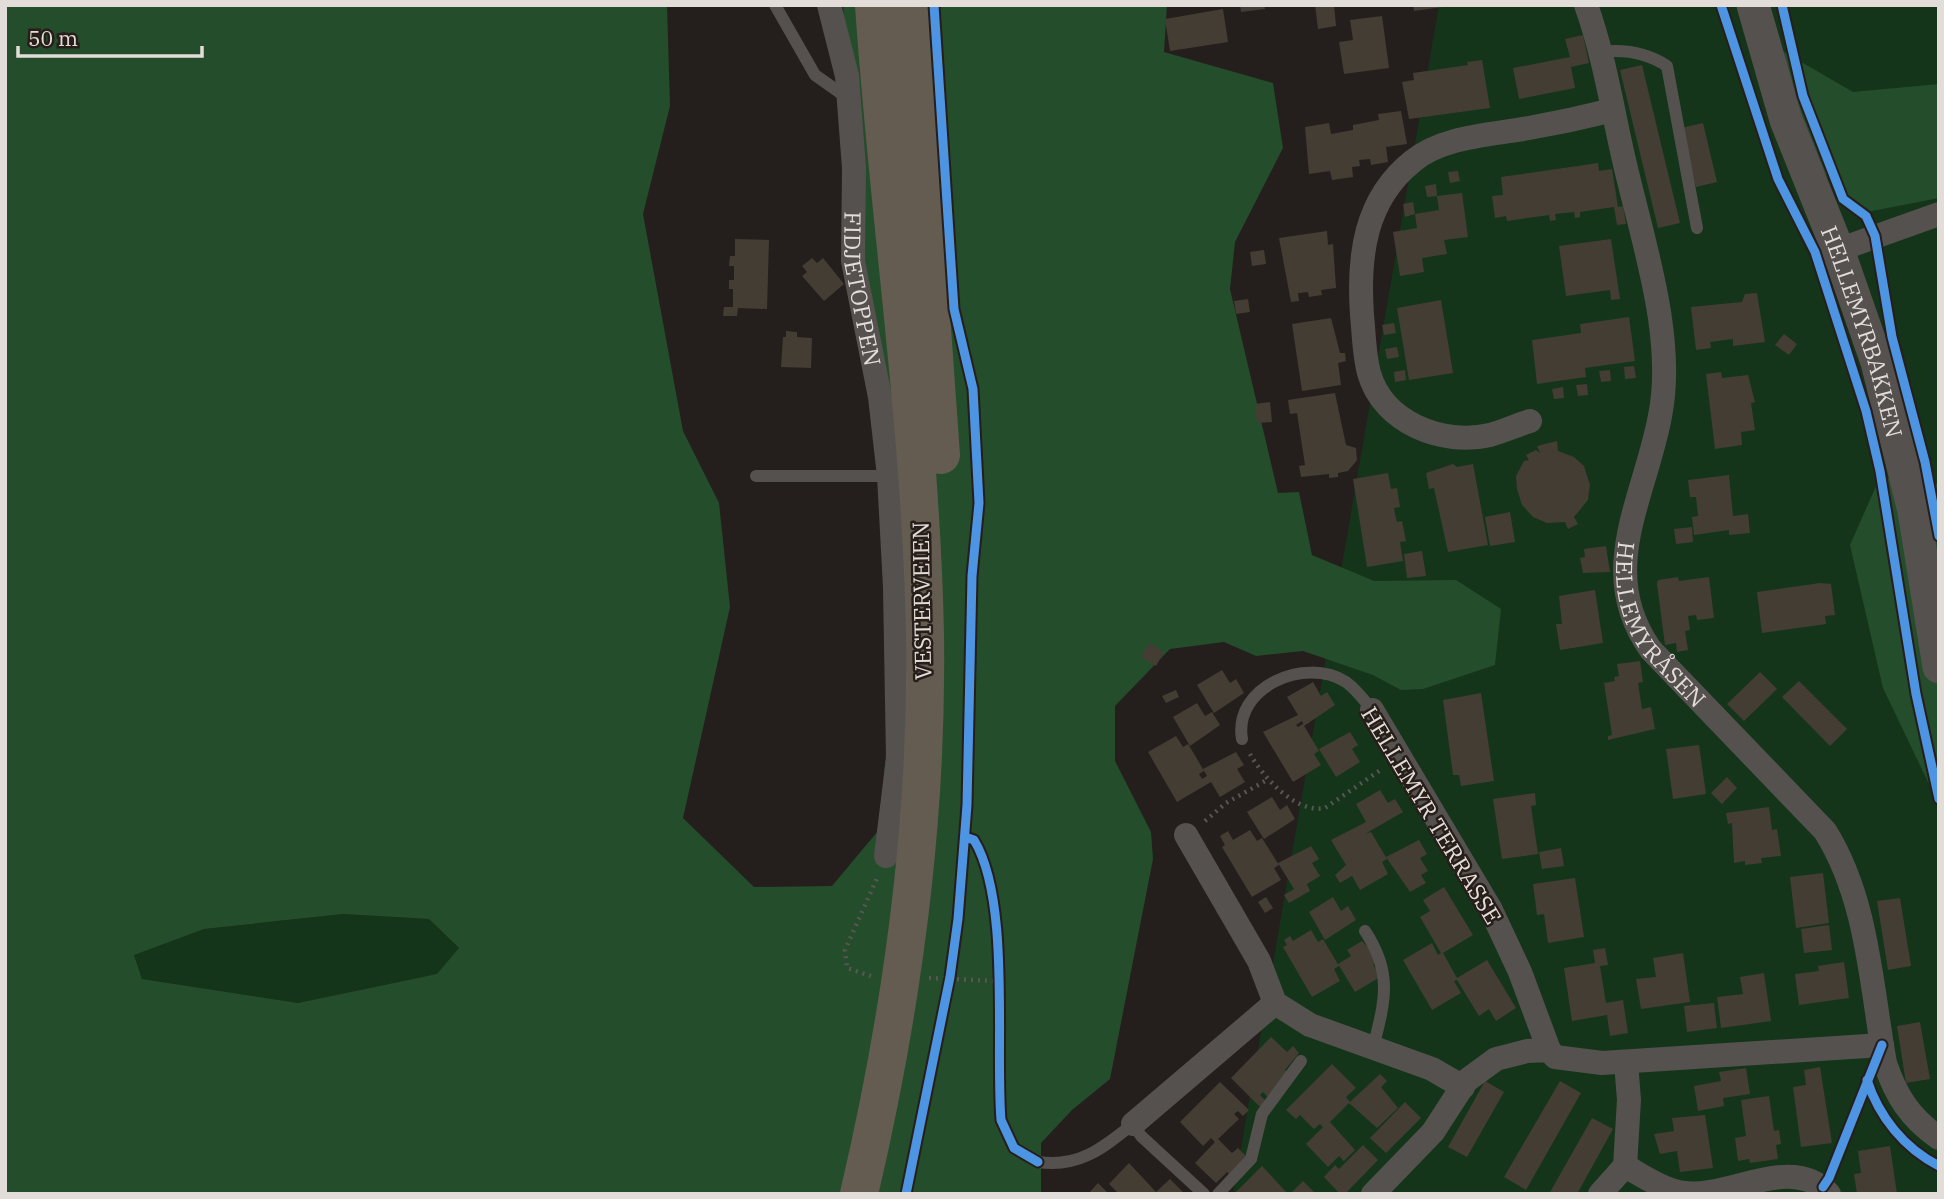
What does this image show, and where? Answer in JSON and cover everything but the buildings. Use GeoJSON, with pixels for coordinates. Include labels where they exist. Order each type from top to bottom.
{"type":"FeatureCollection","features":[{"type":"Feature","properties":{"kind":"highway","name":"VESTERVEIEN"},"geometry":{"type":"LineString","coordinates":[[859,1194],[886,1081],[897,999],[922,787],[925,636],[916,461],[881,112],[874,5]]}},
{"type":"Feature","properties":{"kind":"highway","name":"VESTERVEIEN"},"geometry":{"type":"LineString","coordinates":[[885,1194],[923,1008],[936,909],[944,788],[948,648],[941,455],[909,5]]}},
{"type":"Feature","properties":{"kind":"street","name":"FIDJETOPPEN"},"geometry":{"type":"LineString","coordinates":[[829,5],[847,76],[854,168],[853,261],[880,397],[889,476],[895,587],[898,759],[886,856]]}},
{"type":"Feature","properties":{"kind":"street","name":"HELLEMYRÅSEN"},"geometry":{"type":"LineString","coordinates":[[1586,5],[1601,52],[1650,275],[1665,370],[1660,419],[1625,555],[1625,592],[1630,614],[1651,650],[1825,831],[1841,856],[1859,914],[1882,1045]]}},
{"type":"Feature","properties":{"kind":"street","name":"HELLEMYRBAKKEN"},"geometry":{"type":"LineString","coordinates":[[1753,5],[1786,120],[1838,250],[1877,362],[1903,459],[1939,667]]}},
{"type":"Feature","properties":{"kind":"street"},"geometry":{"type":"LineString","coordinates":[[1530,421],[1488,435],[1437,434],[1404,421],[1385,403],[1369,373],[1366,355],[1360,267],[1365,232],[1375,208],[1393,180],[1429,150],[1465,140],[1613,110]]}},
{"type":"Feature","properties":{"kind":"street"},"geometry":{"type":"LineString","coordinates":[[1838,250],[1939,214]]}},
{"type":"Feature","properties":{"kind":"street","name":"HELLEMYR TERRASSE"},"geometry":{"type":"LineString","coordinates":[[1372,710],[1491,910],[1520,972],[1549,1050]]}},
{"type":"Feature","properties":{"kind":"street"},"geometry":{"type":"LineString","coordinates":[[1192,832],[1259,961],[1275,1003],[1310,1025],[1432,1069],[1463,1087]]}},
{"type":"Feature","properties":{"kind":"street"},"geometry":{"type":"LineString","coordinates":[[1133,1124],[1275,1003]]}},
{"type":"Feature","properties":{"kind":"street"},"geometry":{"type":"LineString","coordinates":[[1373,1194],[1433,1132],[1463,1087],[1496,1059],[1527,1051],[1549,1050],[1555,1057],[1576,1062],[1626,1062],[1882,1045],[1892,1085],[1907,1111],[1939,1138]]}},
{"type":"Feature","properties":{"kind":"street"},"geometry":{"type":"LineString","coordinates":[[1600,1194],[1625,1167],[1629,1100],[1626,1062]]}},
{"type":"Feature","properties":{"kind":"street"},"geometry":{"type":"LineString","coordinates":[[1625,1167],[1672,1190],[1685,1193],[1714,1192],[1786,1177],[1807,1180],[1823,1187],[1829,1194]]}},
{"type":"Feature","properties":{"kind":"lane"},"geometry":{"type":"LineString","coordinates":[[775,5],[815,75],[849,100]]}},
{"type":"Feature","properties":{"kind":"lane"},"geometry":{"type":"LineString","coordinates":[[1601,52],[1617,50],[1644,54],[1667,66],[1697,228]]}},
{"type":"Feature","properties":{"kind":"lane"},"geometry":{"type":"LineString","coordinates":[[756,476],[889,476]]}},
{"type":"Feature","properties":{"kind":"lane","name":"HELLEMYR TERRASSE"},"geometry":{"type":"LineString","coordinates":[[1242,740],[1240,725],[1253,699],[1270,685],[1300,672],[1314,672],[1345,681],[1372,710]]}},
{"type":"Feature","properties":{"kind":"lane"},"geometry":{"type":"LineString","coordinates":[[1365,931],[1379,953],[1385,973],[1384,998],[1373,1048]]}},
{"type":"Feature","properties":{"kind":"lane"},"geometry":{"type":"LineString","coordinates":[[1218,1194],[1251,1159],[1262,1114],[1301,1061]]}},
{"type":"Feature","properties":{"kind":"lane"},"geometry":{"type":"LineString","coordinates":[[1038,1162],[1054,1165],[1078,1161],[1095,1154],[1133,1124],[1141,1136],[1204,1194]]}},
{"type":"Feature","properties":{"kind":"path"},"geometry":{"type":"LineString","coordinates":[[978,490],[978,515]]}},
{"type":"Feature","properties":{"kind":"path"},"geometry":{"type":"LineString","coordinates":[[1242,740],[1268,779],[1305,806],[1316,810],[1325,808],[1400,757]]}},
{"type":"Feature","properties":{"kind":"path"},"geometry":{"type":"LineString","coordinates":[[1192,832],[1226,803],[1268,779]]}},
{"type":"Feature","properties":{"kind":"path"},"geometry":{"type":"LineString","coordinates":[[864,975],[847,968],[845,950],[886,856]]}},
{"type":"Feature","properties":{"kind":"path"},"geometry":{"type":"LineString","coordinates":[[947,990],[952,965]]}},
{"type":"Feature","properties":{"kind":"path"},"geometry":{"type":"LineString","coordinates":[[997,969],[997,995]]}},
{"type":"Feature","properties":{"kind":"path"},"geometry":{"type":"LineString","coordinates":[[981,981],[998,981]]}},
{"type":"Feature","properties":{"kind":"green space"},"geometry":{"type":"Polygon","coordinates":[[[5,5],[667,5],[670,106],[643,214],[683,431],[719,503],[730,607],[683,818],[754,887],[832,886],[878,831],[893,687],[843,5],[1167,5],[1164,52],[1273,83],[1283,148],[1235,242],[1230,289],[1278,493],[1299,492],[1312,555],[1374,581],[1456,580],[1501,609],[1495,665],[1423,689],[1401,690],[1373,675],[1303,651],[1256,656],[1224,642],[1170,649],[1115,706],[1115,761],[1151,832],[1153,859],[1110,1079],[1072,1110],[1041,1143],[1041,1194],[5,1194],[5,5]],[[343,914],[204,929],[134,955],[142,979],[298,1003],[437,974],[459,948],[429,919],[343,914]]]}},
{"type":"Feature","properties":{"kind":"green space"},"geometry":{"type":"Polygon","coordinates":[[[1439,5],[1939,5],[1939,1194],[1233,1194],[1439,5]]]}},
{"type":"Feature","properties":{"kind":"green space"},"geometry":{"type":"Polygon","coordinates":[[[1767,42],[1853,92],[1939,84],[1939,198],[1857,214],[1797,138],[1767,42]]]}},
{"type":"Feature","properties":{"kind":"green space"},"geometry":{"type":"Polygon","coordinates":[[[1880,477],[1939,484],[1939,805],[1883,688],[1850,545],[1880,477]]]}},
{"type":"Feature","properties":{"kind":"green space"},"geometry":{"type":"Polygon","coordinates":[[[343,914],[429,919],[459,948],[438,974],[298,1003],[142,979],[134,954],[204,929],[343,914]]]}},
{"type":"Feature","properties":{"kind":"cycle path"},"geometry":{"type":"LineString","coordinates":[[906,1194],[950,977],[958,919],[967,805],[972,576],[979,503],[973,389],[954,309],[934,5]]}},
{"type":"Feature","properties":{"kind":"cycle path"},"geometry":{"type":"LineString","coordinates":[[1721,5],[1778,179],[1815,252],[1866,411],[1880,471],[1916,694],[1939,799]]}},
{"type":"Feature","properties":{"kind":"cycle path"},"geometry":{"type":"LineString","coordinates":[[1782,5],[1803,96],[1843,199],[1866,216],[1875,236],[1892,337],[1925,462],[1939,536]]}},
{"type":"Feature","properties":{"kind":"cycle path"},"geometry":{"type":"LineString","coordinates":[[965,837],[974,840],[986,867],[993,899],[999,975],[1001,1120],[1014,1148],[1038,1162]]}},
{"type":"Feature","properties":{"kind":"cycle path"},"geometry":{"type":"LineString","coordinates":[[1823,1187],[1882,1045]]}},
{"type":"Feature","properties":{"kind":"cycle path"},"geometry":{"type":"LineString","coordinates":[[1867,1080],[1878,1107],[1894,1130],[1926,1159],[1939,1166]]}}]}
